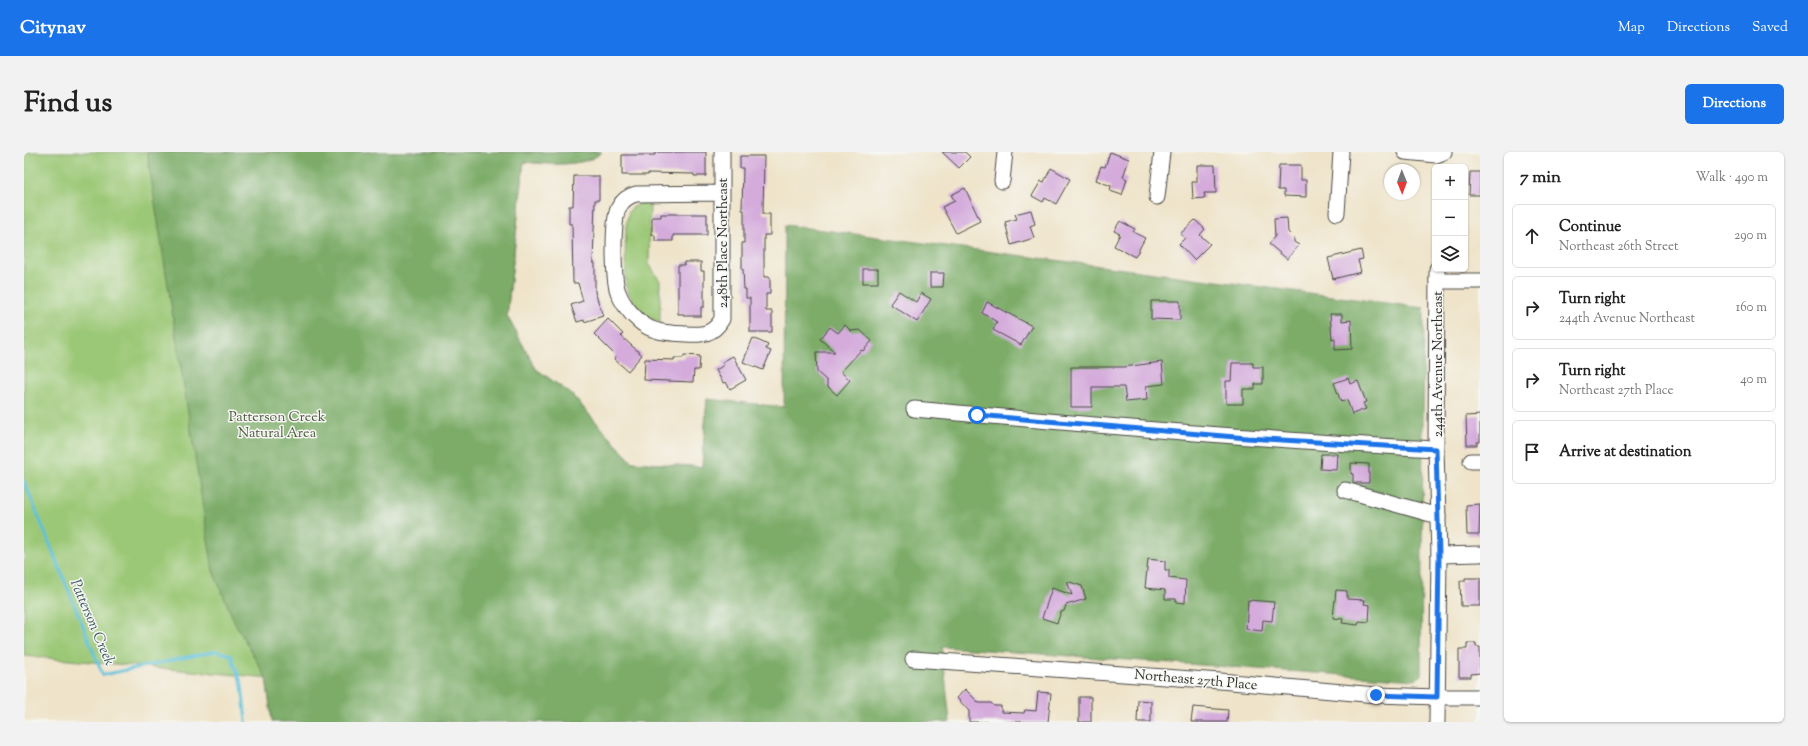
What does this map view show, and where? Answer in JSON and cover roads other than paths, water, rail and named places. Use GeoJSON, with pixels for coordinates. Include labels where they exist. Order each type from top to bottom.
{"type":"FeatureCollection","features":[{"type":"Feature","properties":{"kind":"street","name":"248th Place Northeast"},"geometry":{"type":"LineString","coordinates":[[721,193],[636,194],[624,200],[616,214],[615,284],[624,305],[640,322],[654,330],[665,333],[699,335],[713,331],[722,319],[722,152]]}},
{"type":"Feature","properties":{"kind":"street"},"geometry":{"type":"LineString","coordinates":[[1002,181],[1005,152]]}},
{"type":"Feature","properties":{"kind":"street"},"geometry":{"type":"LineString","coordinates":[[1157,197],[1162,152]]}},
{"type":"Feature","properties":{"kind":"street"},"geometry":{"type":"LineString","coordinates":[[1337,213],[1342,152]]}},
{"type":"Feature","properties":{"kind":"street"},"geometry":{"type":"LineString","coordinates":[[1405,152],[1438,156]]}},
{"type":"Feature","properties":{"kind":"street"},"geometry":{"type":"LineString","coordinates":[[1437,275],[1480,281]]}},
{"type":"Feature","properties":{"kind":"street","name":"244th Avenue Northeast"},"geometry":{"type":"LineString","coordinates":[[1437,275],[1436,449],[1439,555],[1437,722]]}},
{"type":"Feature","properties":{"kind":"street"},"geometry":{"type":"LineString","coordinates":[[914,409],[1148,431],[1311,443],[1436,449]]}},
{"type":"Feature","properties":{"kind":"street"},"geometry":{"type":"LineString","coordinates":[[1345,490],[1438,516]]}},
{"type":"Feature","properties":{"kind":"street"},"geometry":{"type":"LineString","coordinates":[[1439,555],[1480,554]]}},
{"type":"Feature","properties":{"kind":"street","name":"Northeast 27th Place"},"geometry":{"type":"LineString","coordinates":[[913,659],[1212,680],[1376,695],[1437,697],[1480,696]]}},
{"type":"Feature","properties":{"kind":"waterway","name":"Patterson Creek"},"geometry":{"type":"LineString","coordinates":[[24,481],[103,675],[216,651],[231,655],[242,685],[246,722]]}},
{"type":"Feature","properties":{"kind":"park label","name":"Patterson Creek Natural Area"},"geometry":{"type":"Point","coordinates":[277,424]}}]}
